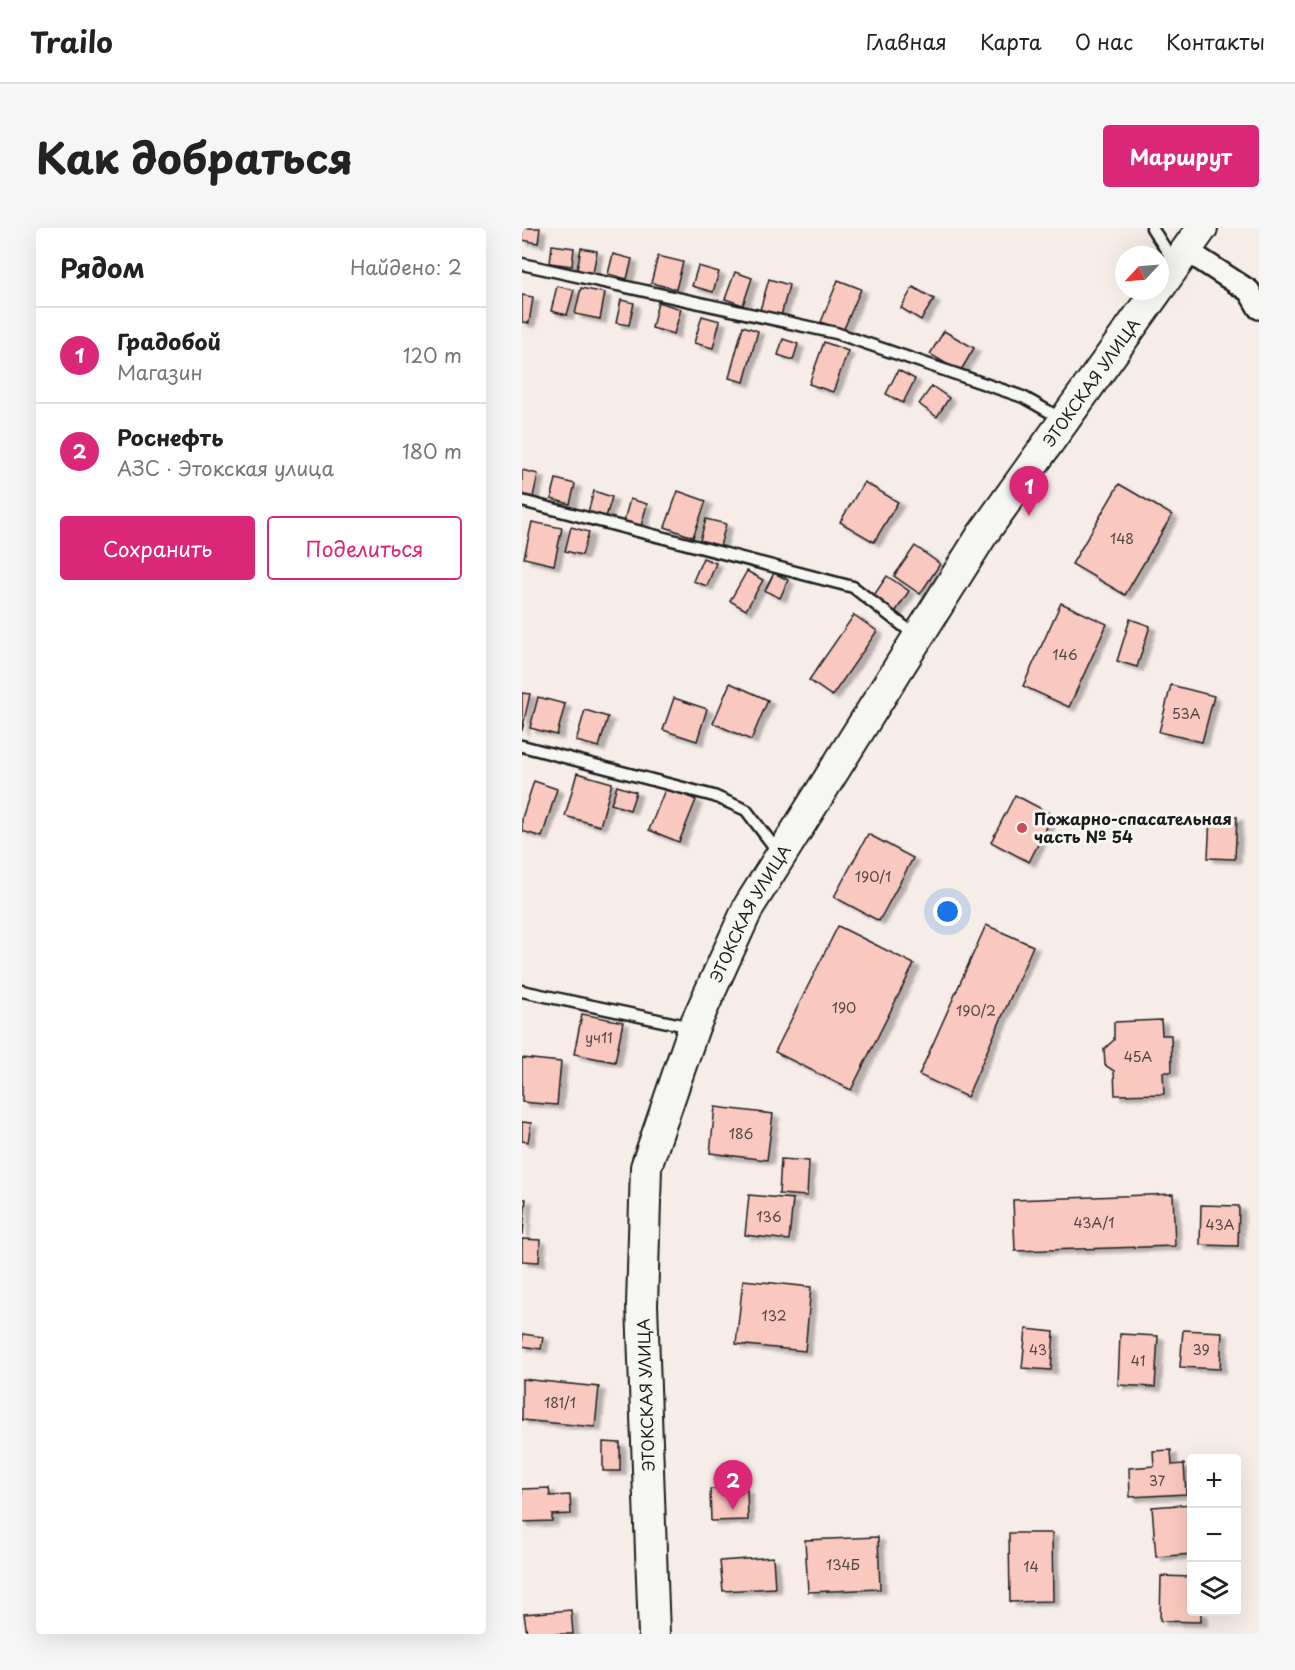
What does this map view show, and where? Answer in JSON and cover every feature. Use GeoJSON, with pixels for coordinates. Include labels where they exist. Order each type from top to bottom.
{"type":"FeatureCollection","features":[{"type":"Feature","properties":{"kind":"main road","name":"ЭТОКСКАЯ УЛИЦА"},"geometry":{"type":"LineString","coordinates":[[654,1634],[642,1305],[646,1167],[694,1027],[749,906],[781,855],[982,535],[1151,300]]}},
{"type":"Feature","properties":{"kind":"street"},"geometry":{"type":"LineString","coordinates":[[1181,257],[1249,291],[1259,308]]}},
{"type":"Feature","properties":{"kind":"lane"},"geometry":{"type":"LineString","coordinates":[[1152,228],[1181,257]]}},
{"type":"Feature","properties":{"kind":"lane"},"geometry":{"type":"LineString","coordinates":[[522,264],[836,333],[1023,397],[1064,420]]}},
{"type":"Feature","properties":{"kind":"lane"},"geometry":{"type":"LineString","coordinates":[[522,501],[853,587],[918,637]]}},
{"type":"Feature","properties":{"kind":"lane"},"geometry":{"type":"LineString","coordinates":[[522,746],[714,796],[746,810],[781,855]]}},
{"type":"Feature","properties":{"kind":"lane"},"geometry":{"type":"LineString","coordinates":[[522,991],[694,1027]]}},
{"type":"Feature","properties":{"kind":"building"},"geometry":{"type":"Polygon","coordinates":[[[522,228],[540,228],[538,243],[522,240],[522,228]]]}},
{"type":"Feature","properties":{"kind":"building"},"geometry":{"type":"Polygon","coordinates":[[[552,245],[574,248],[572,266],[550,263],[552,245]]]}},
{"type":"Feature","properties":{"kind":"building"},"geometry":{"type":"Polygon","coordinates":[[[581,248],[597,251],[593,273],[577,270],[581,248]]]}},
{"type":"Feature","properties":{"kind":"building"},"geometry":{"type":"Polygon","coordinates":[[[613,254],[632,259],[627,279],[608,274],[613,254]]]}},
{"type":"Feature","properties":{"kind":"building"},"geometry":{"type":"Polygon","coordinates":[[[658,256],[683,262],[676,289],[651,283],[658,256]]]}},
{"type":"Feature","properties":{"kind":"building"},"geometry":{"type":"Polygon","coordinates":[[[698,266],[719,272],[713,292],[692,286],[698,266]]]}},
{"type":"Feature","properties":{"kind":"building"},"geometry":{"type":"Polygon","coordinates":[[[735,272],[752,278],[743,305],[725,299],[735,272]]]}},
{"type":"Feature","properties":{"kind":"building"},"geometry":{"type":"Polygon","coordinates":[[[769,279],[789,285],[781,316],[760,310],[769,279]]]}},
{"type":"Feature","properties":{"kind":"building"},"geometry":{"type":"Polygon","coordinates":[[[838,280],[861,289],[843,331],[821,322],[838,280]]]}},
{"type":"Feature","properties":{"kind":"building"},"geometry":{"type":"Polygon","coordinates":[[[557,286],[574,290],[567,315],[551,311],[557,286]]]}},
{"type":"Feature","properties":{"kind":"building"},"geometry":{"type":"Polygon","coordinates":[[[913,287],[934,299],[921,320],[901,308],[913,287]]]}},
{"type":"Feature","properties":{"kind":"building"},"geometry":{"type":"Polygon","coordinates":[[[581,288],[605,293],[600,319],[575,314],[581,288]]]}},
{"type":"Feature","properties":{"kind":"building"},"geometry":{"type":"Polygon","coordinates":[[[522,295],[533,297],[529,323],[522,322],[522,295]]]}},
{"type":"Feature","properties":{"kind":"building"},"geometry":{"type":"Polygon","coordinates":[[[621,300],[634,303],[629,325],[616,323],[621,300]]]}},
{"type":"Feature","properties":{"kind":"building"},"geometry":{"type":"Polygon","coordinates":[[[658,302],[681,309],[674,334],[652,328],[658,302]]]}},
{"type":"Feature","properties":{"kind":"building"},"geometry":{"type":"Polygon","coordinates":[[[702,316],[720,321],[713,348],[694,343],[702,316]]]}},
{"type":"Feature","properties":{"kind":"building"},"geometry":{"type":"Polygon","coordinates":[[[743,326],[758,331],[744,382],[729,378],[743,326]]]}},
{"type":"Feature","properties":{"kind":"building"},"geometry":{"type":"Polygon","coordinates":[[[944,331],[974,348],[960,372],[930,354],[944,331]]]}},
{"type":"Feature","properties":{"kind":"building"},"geometry":{"type":"Polygon","coordinates":[[[783,339],[798,344],[793,360],[778,355],[783,339]]]}},
{"type":"Feature","properties":{"kind":"building"},"geometry":{"type":"Polygon","coordinates":[[[824,342],[848,351],[833,392],[809,384],[824,342]]]}},
{"type":"Feature","properties":{"kind":"building"},"geometry":{"type":"Polygon","coordinates":[[[898,370],[915,379],[903,403],[886,394],[898,370]]]}},
{"type":"Feature","properties":{"kind":"building"},"geometry":{"type":"Polygon","coordinates":[[[932,386],[949,398],[937,417],[919,404],[932,386]]]}},
{"type":"Feature","properties":{"kind":"building"},"geometry":{"type":"Polygon","coordinates":[[[522,470],[538,474],[533,497],[522,495],[522,470]]]}},
{"type":"Feature","properties":{"kind":"building"},"geometry":{"type":"Polygon","coordinates":[[[556,479],[575,484],[570,504],[551,499],[556,479]]]}},
{"type":"Feature","properties":{"kind":"building"},"geometry":{"type":"Polygon","coordinates":[[[864,482],[898,502],[874,542],[840,522],[864,482]]]}},
{"type":"Feature","properties":{"kind":"building"},"geometry":{"type":"Polygon","coordinates":[[[1119,484],[1172,515],[1125,595],[1072,564],[1119,484]]]}},
{"type":"Feature","properties":{"kind":"building"},"geometry":{"type":"Polygon","coordinates":[[[594,491],[612,497],[606,517],[588,512],[594,491]]]}},
{"type":"Feature","properties":{"kind":"building"},"geometry":{"type":"Polygon","coordinates":[[[678,491],[706,501],[693,537],[665,527],[678,491]]]}},
{"type":"Feature","properties":{"kind":"building"},"geometry":{"type":"Polygon","coordinates":[[[630,499],[647,504],[641,526],[624,521],[630,499]]]}},
{"type":"Feature","properties":{"kind":"building"},"geometry":{"type":"Polygon","coordinates":[[[706,519],[726,524],[720,546],[700,540],[706,519]]]}},
{"type":"Feature","properties":{"kind":"building"},"geometry":{"type":"Polygon","coordinates":[[[532,522],[562,528],[554,565],[524,558],[532,522]]]}},
{"type":"Feature","properties":{"kind":"building"},"geometry":{"type":"Polygon","coordinates":[[[571,527],[589,532],[582,555],[565,551],[571,527]]]}},
{"type":"Feature","properties":{"kind":"building"},"geometry":{"type":"Polygon","coordinates":[[[915,546],[940,564],[920,594],[894,576],[915,546]]]}},
{"type":"Feature","properties":{"kind":"building"},"geometry":{"type":"Polygon","coordinates":[[[703,558],[716,563],[707,586],[693,581],[703,558]]]}},
{"type":"Feature","properties":{"kind":"building"},"geometry":{"type":"Polygon","coordinates":[[[747,571],[763,580],[746,610],[730,601],[747,571]]]}},
{"type":"Feature","properties":{"kind":"building"},"geometry":{"type":"Polygon","coordinates":[[[774,573],[788,580],[780,598],[765,591],[774,573]]]}},
{"type":"Feature","properties":{"kind":"building"},"geometry":{"type":"Polygon","coordinates":[[[887,576],[909,591],[894,614],[872,598],[887,576]]]}},
{"type":"Feature","properties":{"kind":"building"},"geometry":{"type":"Polygon","coordinates":[[[1061,603],[1107,624],[1069,707],[1023,686],[1061,603]]]}},
{"type":"Feature","properties":{"kind":"building"},"geometry":{"type":"Polygon","coordinates":[[[854,615],[877,631],[832,696],[809,680],[854,615]]]}},
{"type":"Feature","properties":{"kind":"building"},"geometry":{"type":"Polygon","coordinates":[[[1130,619],[1150,626],[1137,667],[1117,661],[1130,619]]]}},
{"type":"Feature","properties":{"kind":"building"},"geometry":{"type":"Polygon","coordinates":[[[730,683],[768,700],[751,740],[713,723],[730,683]]]}},
{"type":"Feature","properties":{"kind":"building"},"geometry":{"type":"Polygon","coordinates":[[[1171,685],[1214,696],[1202,742],[1159,732],[1171,685]]]}},
{"type":"Feature","properties":{"kind":"building"},"geometry":{"type":"Polygon","coordinates":[[[522,693],[530,694],[522,731],[522,693]]]}},
{"type":"Feature","properties":{"kind":"building"},"geometry":{"type":"Polygon","coordinates":[[[538,697],[565,704],[557,735],[530,728],[538,697]]]}},
{"type":"Feature","properties":{"kind":"building"},"geometry":{"type":"Polygon","coordinates":[[[674,698],[707,709],[697,741],[663,730],[674,698]]]}},
{"type":"Feature","properties":{"kind":"building"},"geometry":{"type":"Polygon","coordinates":[[[585,710],[608,717],[599,747],[576,741],[585,710]]]}},
{"type":"Feature","properties":{"kind":"building"},"geometry":{"type":"Polygon","coordinates":[[[577,773],[612,783],[600,826],[565,816],[577,773]]]}},
{"type":"Feature","properties":{"kind":"building"},"geometry":{"type":"Polygon","coordinates":[[[534,781],[557,789],[542,837],[522,831],[522,818],[534,781]]]}},
{"type":"Feature","properties":{"kind":"building"},"geometry":{"type":"Polygon","coordinates":[[[617,786],[636,792],[630,810],[611,804],[617,786]]]}},
{"type":"Feature","properties":{"kind":"building"},"geometry":{"type":"Polygon","coordinates":[[[666,787],[696,800],[679,842],[649,830],[666,787]]]}},
{"type":"Feature","properties":{"kind":"building","name":"Пожарно-спасательная часть № 54"},"geometry":{"type":"Polygon","coordinates":[[[1015,795],[1053,815],[1029,862],[991,842],[1015,795]]]}},
{"type":"Feature","properties":{"kind":"building"},"geometry":{"type":"Polygon","coordinates":[[[1210,816],[1237,817],[1235,859],[1208,858],[1210,816]]]}},
{"type":"Feature","properties":{"kind":"building"},"geometry":{"type":"Polygon","coordinates":[[[868,834],[913,858],[879,921],[834,897],[868,834]]]}},
{"type":"Feature","properties":{"kind":"building"},"geometry":{"type":"Polygon","coordinates":[[[986,925],[1033,946],[967,1097],[919,1075],[986,925]]]}},
{"type":"Feature","properties":{"kind":"building"},"geometry":{"type":"Polygon","coordinates":[[[838,926],[914,964],[851,1090],[775,1052],[838,926]]]}},
{"type":"Feature","properties":{"kind":"building"},"geometry":{"type":"Polygon","coordinates":[[[582,1014],[623,1022],[615,1062],[574,1054],[582,1014]]]}},
{"type":"Feature","properties":{"kind":"building"},"geometry":{"type":"Polygon","coordinates":[[[1161,1020],[1162,1035],[1171,1035],[1172,1072],[1163,1072],[1164,1094],[1115,1095],[1114,1071],[1105,1065],[1104,1049],[1114,1040],[1114,1022],[1161,1020]]]}},
{"type":"Feature","properties":{"kind":"building"},"geometry":{"type":"Polygon","coordinates":[[[522,1058],[561,1062],[557,1105],[522,1102],[522,1058]]]}},
{"type":"Feature","properties":{"kind":"building"},"geometry":{"type":"Polygon","coordinates":[[[715,1107],[773,1114],[767,1160],[710,1153],[715,1107]]]}},
{"type":"Feature","properties":{"kind":"building"},"geometry":{"type":"Polygon","coordinates":[[[522,1122],[531,1123],[528,1142],[522,1141],[522,1122]]]}},
{"type":"Feature","properties":{"kind":"building"},"geometry":{"type":"Polygon","coordinates":[[[781,1159],[809,1161],[807,1196],[779,1194],[781,1159]]]}},
{"type":"Feature","properties":{"kind":"building"},"geometry":{"type":"Polygon","coordinates":[[[1173,1194],[1175,1246],[1015,1251],[1013,1200],[1173,1194]]]}},
{"type":"Feature","properties":{"kind":"building"},"geometry":{"type":"Polygon","coordinates":[[[749,1195],[793,1199],[789,1240],[745,1235],[749,1195]]]}},
{"type":"Feature","properties":{"kind":"building"},"geometry":{"type":"Polygon","coordinates":[[[522,1199],[526,1199],[523,1234],[522,1234],[522,1199]]]}},
{"type":"Feature","properties":{"kind":"building"},"geometry":{"type":"Polygon","coordinates":[[[1201,1205],[1239,1206],[1238,1246],[1200,1245],[1201,1205]]]}},
{"type":"Feature","properties":{"kind":"building"},"geometry":{"type":"Polygon","coordinates":[[[522,1239],[540,1240],[539,1262],[522,1261],[522,1239]]]}},
{"type":"Feature","properties":{"kind":"building"},"geometry":{"type":"Polygon","coordinates":[[[743,1280],[811,1287],[805,1351],[736,1344],[743,1280]]]}},
{"type":"Feature","properties":{"kind":"building"},"geometry":{"type":"Polygon","coordinates":[[[1026,1329],[1054,1332],[1051,1370],[1022,1368],[1026,1329]]]}},
{"type":"Feature","properties":{"kind":"building"},"geometry":{"type":"Polygon","coordinates":[[[1183,1330],[1222,1332],[1220,1369],[1180,1367],[1183,1330]]]}},
{"type":"Feature","properties":{"kind":"building"},"geometry":{"type":"Polygon","coordinates":[[[523,1334],[543,1337],[541,1349],[522,1346],[523,1334]]]}},
{"type":"Feature","properties":{"kind":"building"},"geometry":{"type":"Polygon","coordinates":[[[1120,1334],[1158,1336],[1155,1387],[1118,1385],[1120,1334]]]}},
{"type":"Feature","properties":{"kind":"building"},"geometry":{"type":"Polygon","coordinates":[[[522,1379],[599,1387],[595,1427],[522,1420],[522,1379]]]}},
{"type":"Feature","properties":{"kind":"building"},"geometry":{"type":"Polygon","coordinates":[[[603,1442],[620,1443],[620,1471],[603,1471],[603,1442]]]}},
{"type":"Feature","properties":{"kind":"building"},"geometry":{"type":"Polygon","coordinates":[[[1171,1450],[1172,1465],[1184,1464],[1186,1494],[1130,1497],[1129,1468],[1154,1466],[1153,1451],[1171,1450]]]}},
{"type":"Feature","properties":{"kind":"building"},"geometry":{"type":"Polygon","coordinates":[[[549,1488],[550,1496],[570,1495],[571,1514],[552,1515],[552,1521],[522,1522],[522,1489],[549,1488]]]}},
{"type":"Feature","properties":{"kind":"building"},"geometry":{"type":"Polygon","coordinates":[[[710,1489],[747,1489],[748,1520],[711,1521],[710,1489]]]}},
{"type":"Feature","properties":{"kind":"building"},"geometry":{"type":"Polygon","coordinates":[[[1187,1504],[1187,1554],[1156,1557],[1152,1507],[1187,1504]]]}},
{"type":"Feature","properties":{"kind":"building"},"geometry":{"type":"Polygon","coordinates":[[[1009,1533],[1052,1533],[1053,1601],[1010,1602],[1009,1533]]]}},
{"type":"Feature","properties":{"kind":"building"},"geometry":{"type":"Polygon","coordinates":[[[878,1537],[880,1589],[808,1592],[805,1540],[878,1537]]]}},
{"type":"Feature","properties":{"kind":"building"},"geometry":{"type":"Polygon","coordinates":[[[773,1557],[775,1588],[723,1591],[720,1561],[773,1557]]]}},
{"type":"Feature","properties":{"kind":"building"},"geometry":{"type":"Polygon","coordinates":[[[1161,1576],[1187,1577],[1187,1616],[1201,1616],[1201,1622],[1160,1621],[1161,1576]]]}},
{"type":"Feature","properties":{"kind":"building"},"geometry":{"type":"Polygon","coordinates":[[[571,1610],[573,1634],[527,1634],[524,1614],[571,1610]]]}},
{"type":"Feature","properties":{"kind":"place","name":"Градобой"},"geometry":{"type":"Point","coordinates":[1029,516]}},
{"type":"Feature","properties":{"kind":"place","name":"Пожарно-спасательная часть № 54"},"geometry":{"type":"Point","coordinates":[1022,828]}},
{"type":"Feature","properties":{"kind":"place","name":"Роснефть"},"geometry":{"type":"Point","coordinates":[733,1510]}}]}
